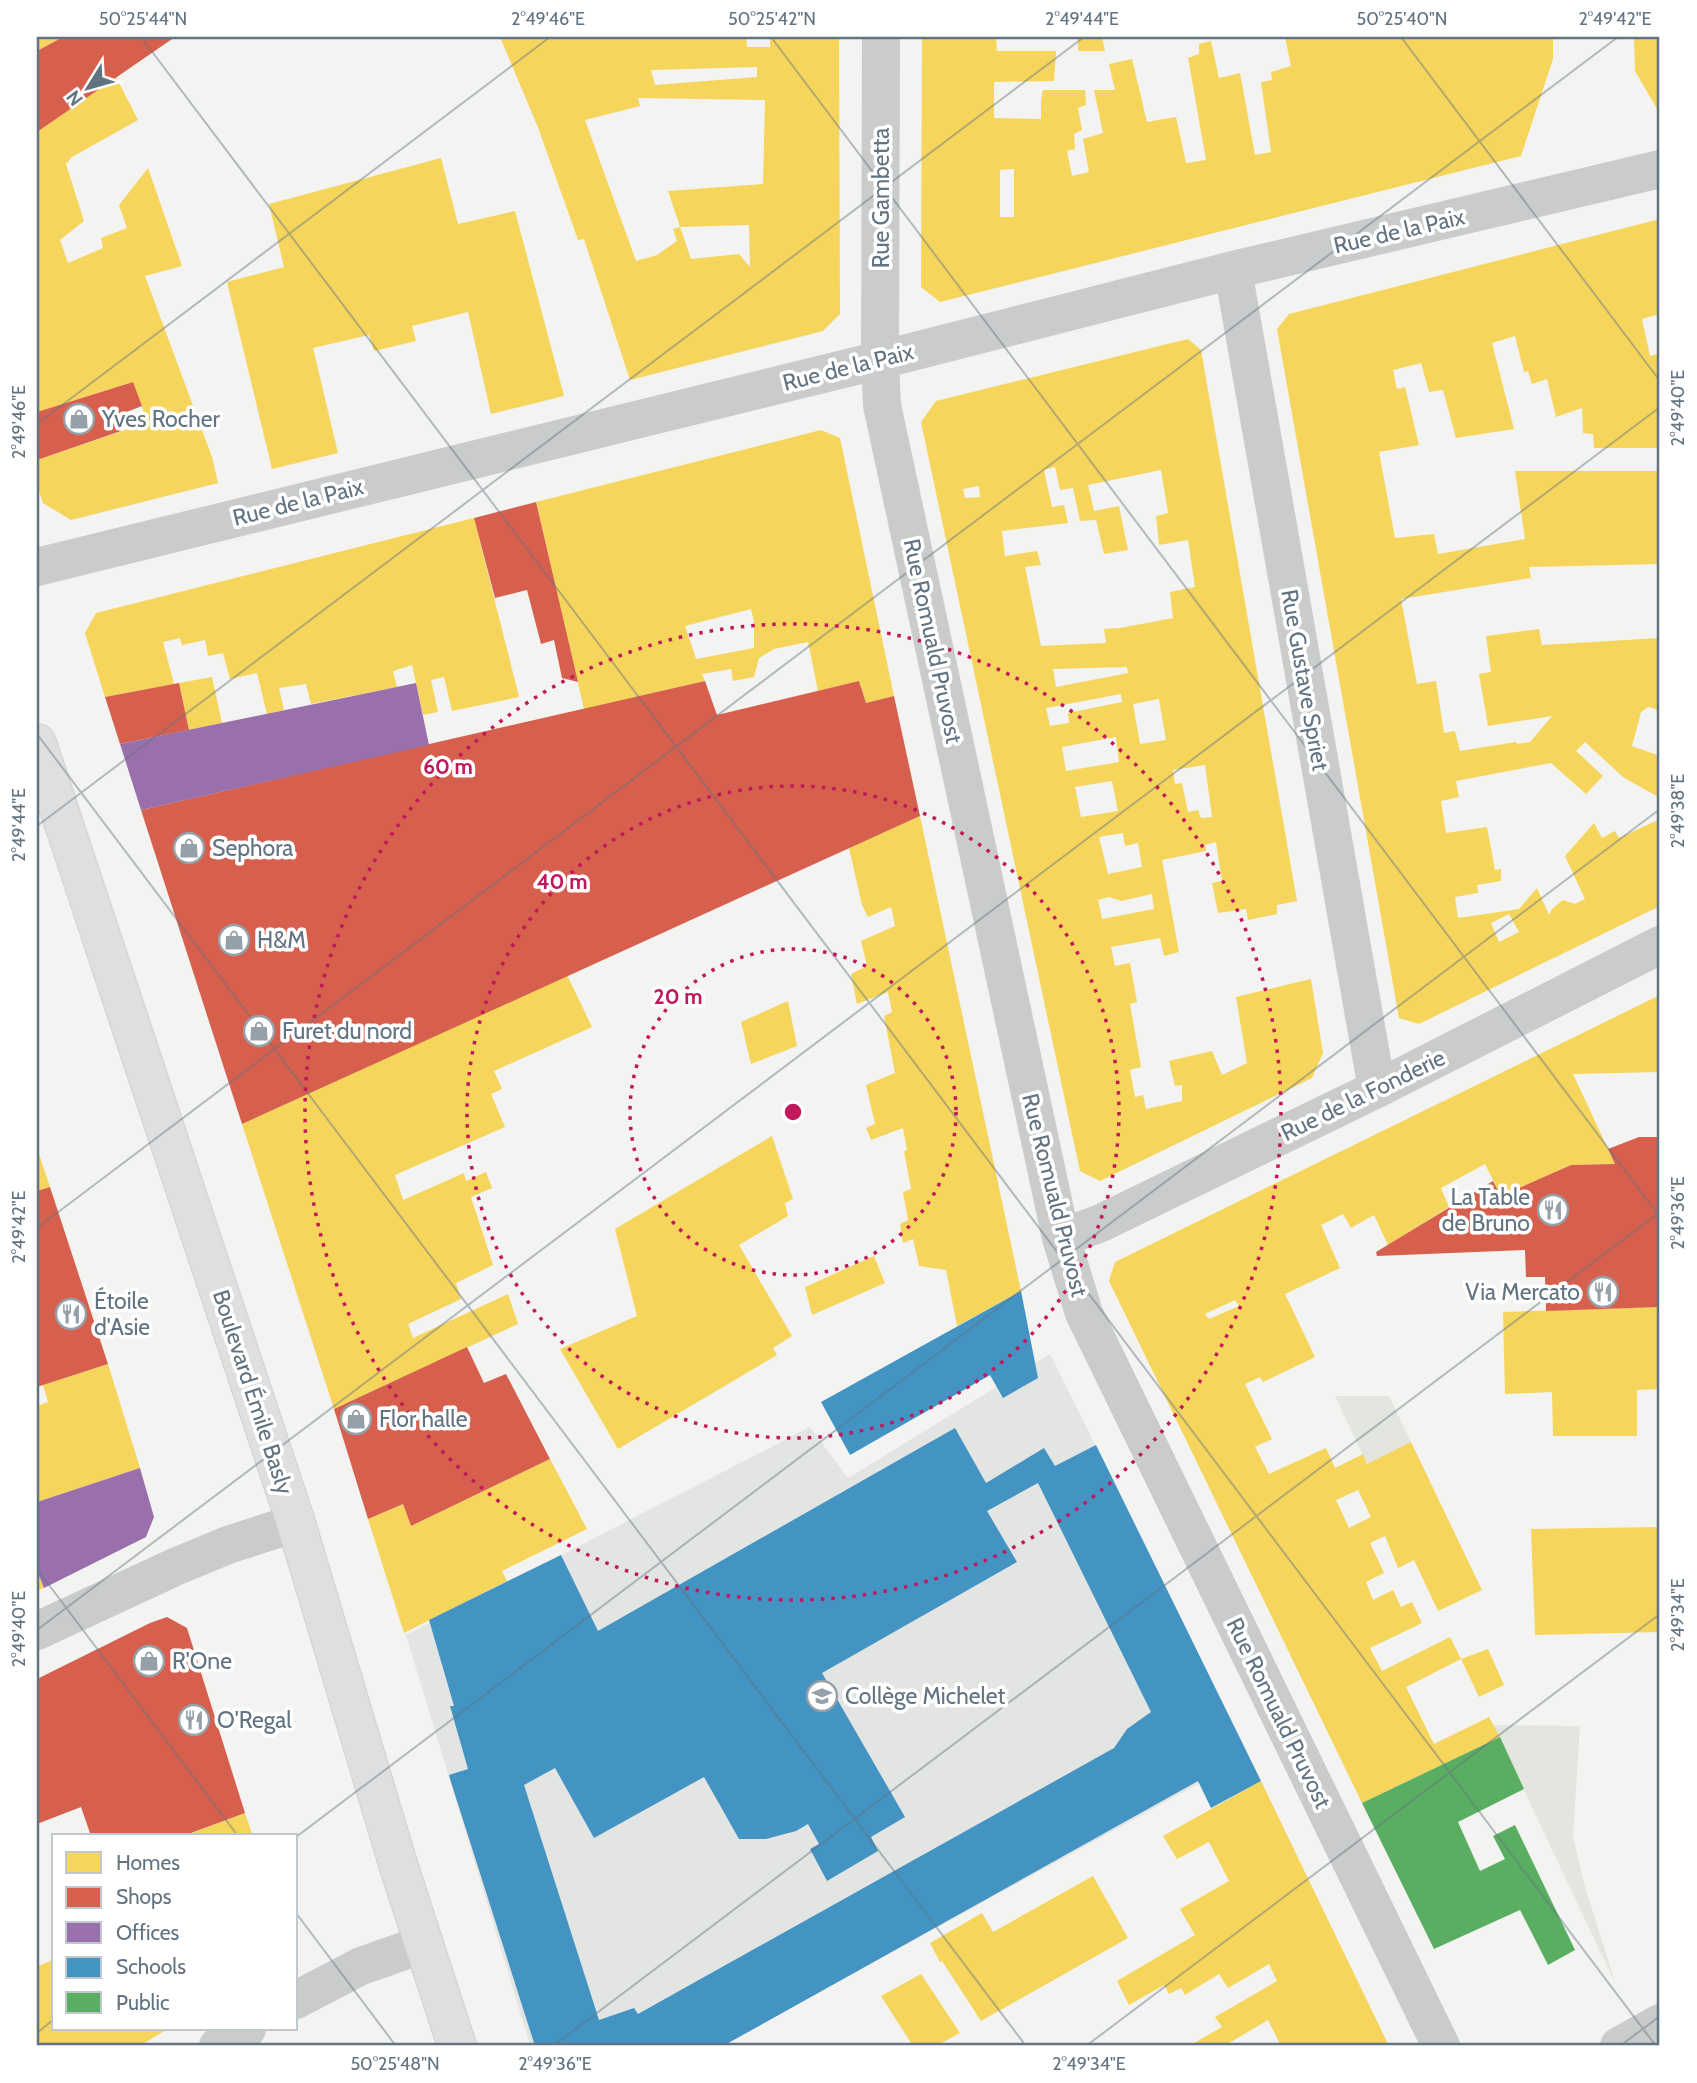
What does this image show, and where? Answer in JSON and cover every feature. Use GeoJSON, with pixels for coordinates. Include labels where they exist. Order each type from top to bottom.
{"type":"FeatureCollection","features":[{"type":"Feature","properties":{"kind":"main road","name":"Boulevard Émile Basly"},"geometry":{"type":"LineString","coordinates":[[37,743],[296,1523],[398,1864],[457,2046]]}},
{"type":"Feature","properties":{"kind":"street","name":"Rue Gambetta"},"geometry":{"type":"LineString","coordinates":[[880,360],[881,37]]}},
{"type":"Feature","properties":{"kind":"street","name":"Rue de la Paix"},"geometry":{"type":"LineString","coordinates":[[37,567],[880,360],[1233,270],[1660,169]]}},
{"type":"Feature","properties":{"kind":"street","name":"Rue Gustave Spriet"},"geometry":{"type":"LineString","coordinates":[[1233,270],[1377,1089]]}},
{"type":"Feature","properties":{"kind":"street","name":"Rue Romuald Pruvost"},"geometry":{"type":"LineString","coordinates":[[880,360],[882,405],[1061,1238],[1084,1313],[1441,2046]]}},
{"type":"Feature","properties":{"kind":"street","name":"Rue de la Fonderie"},"geometry":{"type":"LineString","coordinates":[[1061,1238],[1101,1223],[1377,1089],[1660,944]]}},
{"type":"Feature","properties":{"kind":"street"},"geometry":{"type":"LineString","coordinates":[[37,1632],[177,1566],[228,1545],[296,1523]]}},
{"type":"Feature","properties":{"kind":"street"},"geometry":{"type":"LineString","coordinates":[[298,1999],[361,1966],[424,1944]]}},
{"type":"Feature","properties":{"kind":"street"},"geometry":{"type":"LineString","coordinates":[[1619,2046],[1660,2023]]}},
{"type":"Feature","properties":{"kind":"street"},"geometry":{"type":"LineString","coordinates":[[218,2046],[245,2030]]}},
{"type":"Feature","properties":{"kind":"shaded area","name":"Collège Michelet"},"geometry":{"type":"Polygon","coordinates":[[[1050,1354],[1249,1756],[722,2046],[650,2046],[632,2009],[530,2045],[406,1635],[810,1427],[848,1478],[1050,1354]]]}},
{"type":"Feature","properties":{"kind":"shaded area"},"geometry":{"type":"Polygon","coordinates":[[[1335,1396],[1389,1396],[1411,1442],[1367,1464],[1335,1396]]]}},
{"type":"Feature","properties":{"kind":"shaded area"},"geometry":{"type":"Polygon","coordinates":[[[1493,1725],[1580,1726],[1573,1837],[1585,1887],[1616,1985],[1493,1725]]]}},
{"type":"Feature","properties":{"kind":"building: Homes"},"geometry":{"type":"Polygon","coordinates":[[[37,37],[63,37],[37,51],[37,37]]]}},
{"type":"Feature","properties":{"kind":"building: Homes"},"geometry":{"type":"Polygon","coordinates":[[[500,37],[746,37],[747,47],[770,47],[770,37],[839,37],[840,314],[823,331],[630,380],[584,239],[578,240],[539,130],[500,37]],[[757,67],[651,70],[655,85],[757,77],[757,67]],[[638,98],[640,106],[585,120],[636,261],[657,255],[677,241],[673,229],[680,227],[668,191],[763,184],[765,100],[638,98]],[[749,225],[680,227],[691,259],[739,254],[750,267],[749,225]]]}},
{"type":"Feature","properties":{"kind":"building: Homes"},"geometry":{"type":"Polygon","coordinates":[[[922,37],[996,37],[997,51],[1056,51],[1054,81],[994,82],[994,118],[1041,119],[1043,90],[1085,90],[1086,105],[1078,108],[1082,130],[1074,134],[1075,149],[1067,151],[1072,176],[1089,172],[1083,139],[1103,133],[1094,90],[1115,90],[1109,64],[1132,59],[1147,122],[1176,117],[1186,163],[1206,160],[1188,58],[1199,54],[1199,44],[1211,41],[1219,78],[1240,73],[1255,155],[1271,152],[1261,82],[1272,80],[1271,72],[1291,66],[1285,37],[1553,37],[1553,59],[1521,156],[940,302],[921,287],[922,37]],[[1014,169],[1000,170],[1000,217],[1014,217],[1014,169]]]}},
{"type":"Feature","properties":{"kind":"building: Homes"},"geometry":{"type":"Polygon","coordinates":[[[1078,37],[1102,37],[1105,51],[1078,51],[1078,37]]]}},
{"type":"Feature","properties":{"kind":"building: Homes"},"geometry":{"type":"Polygon","coordinates":[[[1634,37],[1660,37],[1660,114],[1635,71],[1634,37]]]}},
{"type":"Feature","properties":{"kind":"building: Homes"},"geometry":{"type":"Polygon","coordinates":[[[116,77],[138,120],[72,157],[66,164],[84,221],[60,240],[68,263],[103,248],[101,238],[127,228],[119,205],[148,168],[182,266],[145,276],[212,457],[218,483],[71,520],[43,503],[37,485],[37,460],[134,427],[132,419],[145,415],[133,382],[37,412],[37,132],[116,77]]]}},
{"type":"Feature","properties":{"kind":"building: Homes"},"geometry":{"type":"Polygon","coordinates":[[[441,158],[458,224],[515,211],[564,396],[491,414],[468,312],[412,326],[416,341],[374,351],[369,335],[313,348],[338,453],[272,469],[227,282],[284,267],[269,204],[441,158]]]}},
{"type":"Feature","properties":{"kind":"building: Homes"},"geometry":{"type":"Polygon","coordinates":[[[1660,219],[1660,314],[1642,319],[1650,356],[1660,353],[1660,448],[1594,448],[1593,434],[1583,433],[1582,408],[1556,417],[1547,379],[1532,384],[1528,371],[1524,372],[1515,336],[1492,343],[1514,429],[1456,438],[1443,390],[1429,392],[1421,363],[1393,370],[1397,389],[1405,387],[1419,445],[1379,452],[1395,538],[1434,534],[1438,554],[1525,539],[1515,471],[1660,471],[1660,564],[1529,567],[1531,578],[1401,599],[1417,684],[1436,681],[1444,733],[1455,731],[1460,751],[1530,742],[1552,716],[1488,726],[1479,674],[1491,672],[1486,636],[1539,629],[1542,645],[1660,638],[1660,713],[1648,707],[1641,712],[1632,746],[1660,756],[1660,798],[1623,777],[1585,742],[1576,751],[1603,776],[1586,794],[1551,763],[1456,781],[1459,797],[1441,801],[1446,833],[1487,827],[1495,870],[1501,869],[1501,881],[1477,885],[1478,893],[1455,897],[1458,918],[1519,909],[1537,888],[1549,915],[1563,900],[1575,904],[1585,899],[1565,856],[1594,823],[1602,838],[1615,831],[1619,838],[1660,819],[1660,906],[1419,1024],[1399,1018],[1277,329],[1289,314],[1660,219]],[[1509,914],[1491,923],[1499,942],[1519,932],[1509,914]]]}},
{"type":"Feature","properties":{"kind":"building: Homes"},"geometry":{"type":"Polygon","coordinates":[[[1188,339],[1201,350],[1297,901],[1277,905],[1277,914],[1248,920],[1246,909],[1218,913],[1212,883],[1222,881],[1216,842],[1205,845],[1206,851],[1162,860],[1179,952],[1164,956],[1160,938],[1111,947],[1115,966],[1130,963],[1137,1002],[1130,1004],[1141,1067],[1130,1070],[1135,1097],[1143,1095],[1146,1109],[1182,1101],[1182,1085],[1175,1086],[1169,1061],[1212,1051],[1222,1075],[1247,1063],[1236,997],[1311,979],[1323,1053],[1312,1078],[1100,1181],[1080,1171],[921,422],[936,401],[1188,339]],[[1055,467],[1044,470],[1052,507],[1064,505],[1068,523],[1002,531],[1005,556],[1037,551],[1041,565],[1025,567],[1041,646],[1106,643],[1104,629],[1173,618],[1170,592],[1195,587],[1188,540],[1159,545],[1156,516],[1168,513],[1161,470],[1088,485],[1094,511],[1119,506],[1128,550],[1104,554],[1096,520],[1080,521],[1073,488],[1060,490],[1055,467]],[[979,486],[963,489],[965,498],[980,497],[979,486]],[[1127,667],[1053,669],[1056,687],[1128,673],[1127,667]],[[1121,694],[1046,708],[1050,726],[1069,723],[1068,713],[1122,702],[1121,694]],[[1159,699],[1133,704],[1140,744],[1166,740],[1159,699]],[[1116,737],[1062,747],[1066,771],[1119,762],[1116,737]],[[1205,765],[1173,770],[1175,784],[1182,783],[1188,812],[1198,810],[1201,818],[1212,817],[1205,765]],[[1112,781],[1075,787],[1081,817],[1118,811],[1112,781]],[[1123,833],[1099,837],[1108,874],[1142,867],[1138,843],[1125,846],[1123,833]],[[1152,894],[1121,901],[1109,897],[1098,900],[1102,919],[1154,909],[1152,894]]]}},
{"type":"Feature","properties":{"kind":"building: Homes"},"geometry":{"type":"Polygon","coordinates":[[[821,430],[840,438],[894,696],[866,703],[859,681],[818,691],[808,642],[774,649],[759,658],[754,677],[733,681],[731,669],[702,674],[705,681],[584,709],[536,502],[821,430]],[[751,609],[685,626],[696,659],[754,648],[751,609]]]}},
{"type":"Feature","properties":{"kind":"building: Homes"},"geometry":{"type":"Polygon","coordinates":[[[474,518],[519,697],[452,711],[444,677],[431,680],[438,712],[423,715],[412,665],[393,671],[397,687],[311,704],[306,684],[279,688],[284,710],[267,714],[257,673],[230,679],[223,653],[208,656],[205,640],[182,645],[180,638],[163,642],[174,684],[105,697],[85,633],[96,613],[474,518]]]}},
{"type":"Feature","properties":{"kind":"building: Homes"},"geometry":{"type":"Polygon","coordinates":[[[212,677],[222,723],[189,730],[179,683],[212,677]]]}},
{"type":"Feature","properties":{"kind":"building: Homes"},"geometry":{"type":"Polygon","coordinates":[[[920,816],[1021,1291],[957,1326],[946,1270],[919,1266],[913,1239],[903,1243],[900,1224],[908,1220],[903,1192],[911,1189],[903,1128],[871,1140],[866,1128],[875,1124],[866,1085],[895,1073],[884,1016],[892,1012],[888,992],[857,1004],[851,974],[867,966],[861,941],[895,926],[891,907],[868,917],[862,905],[849,848],[920,816]]]}},
{"type":"Feature","properties":{"kind":"building: Homes"},"geometry":{"type":"Polygon","coordinates":[[[567,975],[592,1027],[494,1071],[502,1089],[491,1094],[505,1127],[395,1175],[403,1200],[464,1173],[466,1181],[486,1172],[492,1188],[471,1197],[493,1265],[456,1283],[461,1299],[408,1324],[413,1338],[508,1294],[518,1324],[334,1409],[242,1124],[567,975]]]}},
{"type":"Feature","properties":{"kind":"building: Homes"},"geometry":{"type":"Polygon","coordinates":[[[1660,995],[1660,1072],[1573,1074],[1615,1164],[1571,1165],[1501,1196],[1485,1164],[1441,1188],[1449,1207],[1388,1245],[1374,1215],[1351,1228],[1343,1214],[1321,1225],[1340,1268],[1285,1294],[1315,1357],[1263,1382],[1260,1377],[1245,1384],[1272,1439],[1255,1447],[1269,1474],[1326,1448],[1335,1468],[1363,1454],[1367,1464],[1411,1442],[1482,1590],[1438,1611],[1414,1560],[1398,1568],[1385,1536],[1370,1543],[1384,1573],[1366,1582],[1373,1600],[1393,1590],[1401,1607],[1412,1602],[1422,1623],[1370,1648],[1382,1671],[1450,1637],[1461,1659],[1406,1687],[1434,1744],[1489,1717],[1500,1737],[1362,1803],[1109,1281],[1115,1262],[1660,995]],[[1235,1300],[1205,1314],[1209,1319],[1239,1306],[1235,1300]],[[1358,1490],[1336,1500],[1349,1528],[1371,1517],[1358,1490]]]}},
{"type":"Feature","properties":{"kind":"building: Homes"},"geometry":{"type":"Polygon","coordinates":[[[788,1001],[797,1046],[751,1064],[741,1022],[788,1001]]]}},
{"type":"Feature","properties":{"kind":"building: Homes"},"geometry":{"type":"Polygon","coordinates":[[[772,1136],[793,1199],[785,1203],[788,1216],[739,1245],[792,1336],[773,1348],[777,1355],[618,1449],[560,1349],[637,1316],[615,1229],[772,1136]]]}},
{"type":"Feature","properties":{"kind":"building: Homes"},"geometry":{"type":"Polygon","coordinates":[[[37,1148],[50,1187],[37,1191],[37,1148]]]}},
{"type":"Feature","properties":{"kind":"building: Homes"},"geometry":{"type":"Polygon","coordinates":[[[874,1256],[885,1283],[812,1315],[805,1287],[874,1256]]]}},
{"type":"Feature","properties":{"kind":"building: Homes"},"geometry":{"type":"Polygon","coordinates":[[[1660,1307],[1660,1389],[1637,1390],[1637,1436],[1553,1436],[1552,1392],[1505,1394],[1503,1312],[1660,1307]]]}},
{"type":"Feature","properties":{"kind":"building: Homes"},"geometry":{"type":"Polygon","coordinates":[[[108,1364],[140,1468],[37,1502],[37,1406],[48,1402],[43,1385],[108,1364]]]}},
{"type":"Feature","properties":{"kind":"building: Homes"},"geometry":{"type":"Polygon","coordinates":[[[550,1459],[587,1529],[502,1571],[507,1581],[404,1633],[368,1519],[403,1504],[411,1526],[550,1459]]]}},
{"type":"Feature","properties":{"kind":"building: Homes"},"geometry":{"type":"Polygon","coordinates":[[[1660,1527],[1660,1632],[1535,1635],[1531,1529],[1660,1527]]]}},
{"type":"Feature","properties":{"kind":"building: Homes"},"geometry":{"type":"Polygon","coordinates":[[[37,1571],[44,1588],[37,1591],[37,1571]]]}},
{"type":"Feature","properties":{"kind":"building: Homes"},"geometry":{"type":"Polygon","coordinates":[[[1488,1649],[1504,1685],[1479,1697],[1461,1659],[1488,1649]]]}},
{"type":"Feature","properties":{"kind":"building: Homes"},"geometry":{"type":"Polygon","coordinates":[[[1261,1781],[1389,2046],[1281,2046],[1268,2020],[1224,2046],[1189,2046],[1222,2027],[1215,2017],[1277,1981],[1269,1964],[1228,1988],[1219,1974],[1185,1995],[1181,1988],[1169,1994],[1164,1985],[1129,2005],[1117,1981],[1195,1935],[1180,1909],[1229,1881],[1209,1842],[1177,1859],[1163,1836],[1261,1781]]]}},
{"type":"Feature","properties":{"kind":"building: Homes"},"geometry":{"type":"Polygon","coordinates":[[[245,1813],[252,1834],[189,1834],[245,1813]]]}},
{"type":"Feature","properties":{"kind":"building: Homes"},"geometry":{"type":"Polygon","coordinates":[[[1093,1876],[1128,1938],[981,2021],[930,1943],[982,1913],[993,1932],[1093,1876]]]}},
{"type":"Feature","properties":{"kind":"building: Homes"},"geometry":{"type":"Polygon","coordinates":[[[52,1960],[52,2030],[166,2030],[139,2046],[37,2046],[37,1967],[52,1960]]]}},
{"type":"Feature","properties":{"kind":"building: Homes"},"geometry":{"type":"Polygon","coordinates":[[[921,1974],[960,2033],[936,2046],[913,2046],[881,1996],[921,1974]]]}},
{"type":"Feature","properties":{"kind":"building: Shops"},"geometry":{"type":"Polygon","coordinates":[[[63,37],[175,37],[37,132],[37,51],[63,37]]]}},
{"type":"Feature","properties":{"kind":"building: Shops"},"geometry":{"type":"Polygon","coordinates":[[[133,382],[142,406],[116,416],[121,431],[37,460],[37,412],[133,382]]]}},
{"type":"Feature","properties":{"kind":"building: Shops"},"geometry":{"type":"Polygon","coordinates":[[[536,502],[578,682],[562,678],[554,640],[541,644],[527,590],[495,598],[474,518],[536,502]]]}},
{"type":"Feature","properties":{"kind":"building: Shops"},"geometry":{"type":"Polygon","coordinates":[[[705,681],[717,715],[859,681],[866,703],[894,696],[920,816],[242,1124],[141,810],[705,681]]]}},
{"type":"Feature","properties":{"kind":"building: Shops"},"geometry":{"type":"Polygon","coordinates":[[[179,683],[189,730],[120,744],[105,697],[179,683]]]}},
{"type":"Feature","properties":{"kind":"building: Shops","name":"La Table de Bruno"},"geometry":{"type":"Polygon","coordinates":[[[1639,1137],[1660,1137],[1660,1307],[1546,1311],[1545,1277],[1526,1277],[1525,1250],[1377,1256],[1376,1252],[1493,1181],[1501,1196],[1571,1165],[1615,1164],[1608,1149],[1639,1137]]]}},
{"type":"Feature","properties":{"kind":"building: Shops"},"geometry":{"type":"Polygon","coordinates":[[[50,1187],[108,1364],[37,1387],[37,1191],[50,1187]]]}},
{"type":"Feature","properties":{"kind":"building: Shops"},"geometry":{"type":"Polygon","coordinates":[[[467,1347],[484,1383],[506,1374],[550,1459],[411,1526],[403,1504],[368,1519],[334,1409],[467,1347]]]}},
{"type":"Feature","properties":{"kind":"building: Shops"},"geometry":{"type":"Polygon","coordinates":[[[167,1617],[187,1628],[245,1813],[188,1834],[90,1834],[81,1807],[37,1824],[37,1679],[167,1617]]]}},
{"type":"Feature","properties":{"kind":"building: Offices"},"geometry":{"type":"Polygon","coordinates":[[[416,683],[429,745],[141,810],[120,744],[416,683]]]}},
{"type":"Feature","properties":{"kind":"building: Offices"},"geometry":{"type":"Polygon","coordinates":[[[140,1468],[154,1517],[146,1537],[44,1588],[37,1571],[37,1502],[140,1468]]]}},
{"type":"Feature","properties":{"kind":"building: Schools"},"geometry":{"type":"Polygon","coordinates":[[[1021,1291],[1038,1378],[1003,1398],[990,1375],[850,1455],[821,1402],[1021,1291]]]}},
{"type":"Feature","properties":{"kind":"building: Schools"},"geometry":{"type":"Polygon","coordinates":[[[955,1428],[986,1483],[1044,1448],[1055,1466],[1096,1445],[1261,1781],[1211,1808],[1198,1781],[723,2046],[535,2046],[449,1775],[468,1769],[450,1706],[454,1706],[429,1620],[561,1555],[598,1631],[955,1428]],[[1038,1483],[987,1511],[1017,1562],[822,1673],[905,1817],[871,1837],[878,1851],[827,1881],[810,1849],[819,1844],[808,1824],[796,1831],[766,1839],[739,1839],[704,1777],[594,1838],[555,1768],[524,1785],[599,2020],[634,2008],[638,2014],[1114,1748],[1127,1729],[1151,1712],[1038,1483]]]}},
{"type":"Feature","properties":{"kind":"building: Public"},"geometry":{"type":"Polygon","coordinates":[[[1500,1737],[1524,1789],[1458,1822],[1480,1871],[1505,1859],[1493,1836],[1515,1825],[1575,1950],[1548,1965],[1520,1910],[1434,1949],[1362,1803],[1500,1737]]]}},
{"type":"Feature","properties":{"kind":"place","name":"Yves Rocher"},"geometry":{"type":"Point","coordinates":[79,419]}},
{"type":"Feature","properties":{"kind":"place","name":"Sephora"},"geometry":{"type":"Point","coordinates":[189,848]}},
{"type":"Feature","properties":{"kind":"place","name":"H&M"},"geometry":{"type":"Point","coordinates":[234,940]}},
{"type":"Feature","properties":{"kind":"place","name":"Furet du nord"},"geometry":{"type":"Point","coordinates":[259,1031]}},
{"type":"Feature","properties":{"kind":"place","name":"La Table de Bruno"},"geometry":{"type":"Point","coordinates":[1553,1210]}},
{"type":"Feature","properties":{"kind":"place","name":"Via Mercato"},"geometry":{"type":"Point","coordinates":[1603,1292]}},
{"type":"Feature","properties":{"kind":"place","name":"Étoile d'Asie"},"geometry":{"type":"Point","coordinates":[71,1314]}},
{"type":"Feature","properties":{"kind":"place","name":"Flor halle"},"geometry":{"type":"Point","coordinates":[356,1419]}},
{"type":"Feature","properties":{"kind":"place","name":"R'One"},"geometry":{"type":"Point","coordinates":[149,1661]}},
{"type":"Feature","properties":{"kind":"place","name":"Collège Michelet"},"geometry":{"type":"Point","coordinates":[822,1696]}},
{"type":"Feature","properties":{"kind":"place","name":"O'Regal"},"geometry":{"type":"Point","coordinates":[194,1720]}}]}
